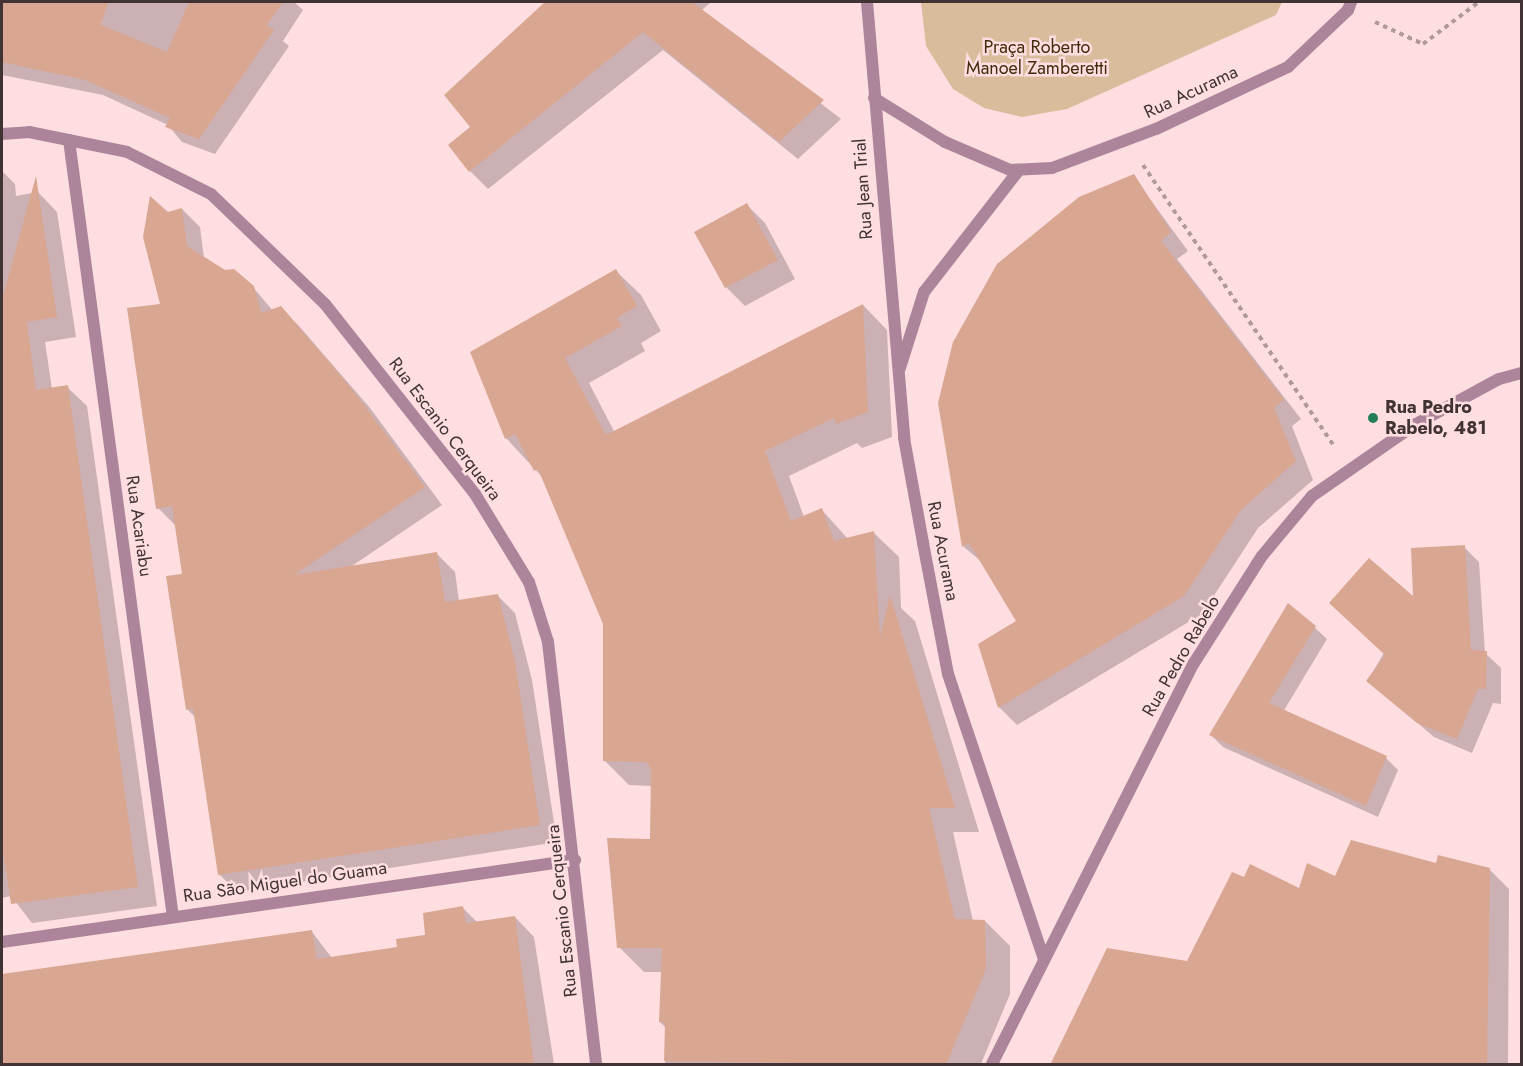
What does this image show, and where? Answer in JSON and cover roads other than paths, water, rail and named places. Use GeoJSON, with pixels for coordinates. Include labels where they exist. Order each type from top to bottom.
{"type":"FeatureCollection","features":[{"type":"Feature","properties":{"kind":"street","name":"Rua Jean Trial"},"geometry":{"type":"LineString","coordinates":[[867,2],[898,375]]}},
{"type":"Feature","properties":{"kind":"street","name":"Rua Acurama"},"geometry":{"type":"LineString","coordinates":[[874,98],[945,142],[1019,170],[1052,168],[1127,141],[1288,67],[1348,10],[1351,2]]}},
{"type":"Feature","properties":{"kind":"street","name":"Rua Escanio Cerqueira"},"geometry":{"type":"LineString","coordinates":[[2,134],[69,140],[128,152],[211,194],[325,304],[475,494],[529,582],[548,642],[575,860],[596,1065]]}},
{"type":"Feature","properties":{"kind":"street","name":"Rua Acariabu"},"geometry":{"type":"LineString","coordinates":[[69,140],[173,916]]}},
{"type":"Feature","properties":{"kind":"street","name":"Rua Acurama"},"geometry":{"type":"LineString","coordinates":[[1019,170],[924,292],[898,375],[948,674],[1044,960]]}},
{"type":"Feature","properties":{"kind":"street","name":"Rua Pedro Rabelo"},"geometry":{"type":"LineString","coordinates":[[992,1065],[1194,663],[1262,556],[1312,496],[1350,469],[1416,424],[1499,380],[1521,374]]}},
{"type":"Feature","properties":{"kind":"street","name":"Rua São Miguel do Guama"},"geometry":{"type":"LineString","coordinates":[[2,942],[575,860]]}},
{"type":"Feature","properties":{"kind":"place","name":"Rua Pedro Rabelo, 481"},"geometry":{"type":"Point","coordinates":[1373,418]}},
{"type":"Feature","properties":{"kind":"park label","name":"Praça Roberto Manoel Zamberetti"},"geometry":{"type":"Point","coordinates":[1037,58]}}]}
